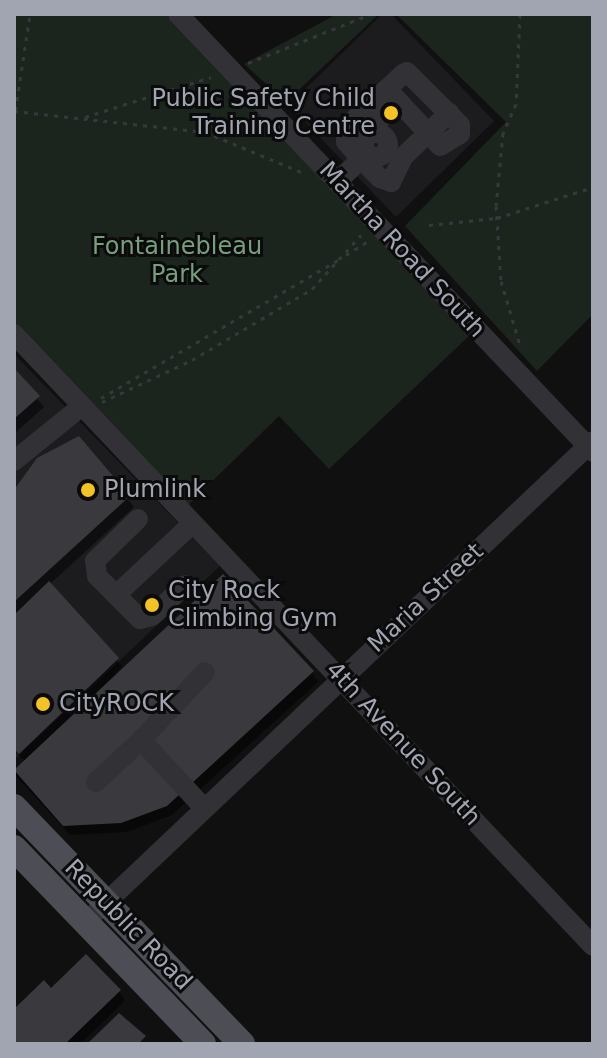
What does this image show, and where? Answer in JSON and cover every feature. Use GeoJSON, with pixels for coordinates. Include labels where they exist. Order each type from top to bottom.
{"type":"FeatureCollection","features":[{"type":"Feature","properties":{"kind":"main road","name":"Republic Road"},"geometry":{"type":"LineString","coordinates":[[19,823],[106,902],[242,1044]]}},
{"type":"Feature","properties":{"kind":"main road","name":"Republic Road"},"geometry":{"type":"LineString","coordinates":[[14,848],[203,1044]]}},
{"type":"Feature","properties":{"kind":"street","name":"Martha Road South"},"geometry":{"type":"LineString","coordinates":[[178,14],[238,68],[337,182],[591,447]]}},
{"type":"Feature","properties":{"kind":"street"},"geometry":{"type":"LineString","coordinates":[[337,182],[364,156],[385,154],[385,136],[395,104],[409,72],[431,93],[449,113],[403,157],[391,182],[380,178],[364,156],[344,135],[365,109],[379,120],[395,104],[431,93]]}},
{"type":"Feature","properties":{"kind":"street"},"geometry":{"type":"LineString","coordinates":[[395,104],[427,134]]}},
{"type":"Feature","properties":{"kind":"street","name":"4th Avenue South"},"geometry":{"type":"LineString","coordinates":[[14,334],[593,946]]}},
{"type":"Feature","properties":{"kind":"street"},"geometry":{"type":"LineString","coordinates":[[14,461],[84,408]]}},
{"type":"Feature","properties":{"kind":"street","name":"Maria Street"},"geometry":{"type":"LineString","coordinates":[[86,922],[340,678],[591,447]]}},
{"type":"Feature","properties":{"kind":"street"},"geometry":{"type":"LineString","coordinates":[[138,519],[93,565],[97,576],[145,619],[185,585]]}},
{"type":"Feature","properties":{"kind":"street"},"geometry":{"type":"LineString","coordinates":[[116,595],[193,523]]}},
{"type":"Feature","properties":{"kind":"street"},"geometry":{"type":"LineString","coordinates":[[96,782],[141,740],[205,672]]}},
{"type":"Feature","properties":{"kind":"street"},"geometry":{"type":"LineString","coordinates":[[141,740],[204,808]]}},
{"type":"Feature","properties":{"kind":"path"},"geometry":{"type":"LineString","coordinates":[[14,120],[30,14]]}},
{"type":"Feature","properties":{"kind":"path"},"geometry":{"type":"LineString","coordinates":[[81,118],[238,68],[371,14]]}},
{"type":"Feature","properties":{"kind":"path"},"geometry":{"type":"LineString","coordinates":[[520,14],[516,104],[503,133],[497,218],[501,281],[525,358]]}},
{"type":"Feature","properties":{"kind":"path"},"geometry":{"type":"LineString","coordinates":[[15,111],[205,132],[303,173]]}},
{"type":"Feature","properties":{"kind":"path"},"geometry":{"type":"LineString","coordinates":[[429,225],[497,218],[593,187]]}},
{"type":"Feature","properties":{"kind":"path"},"geometry":{"type":"LineString","coordinates":[[84,408],[192,360],[272,314],[312,289],[379,225]]}},
{"type":"Feature","properties":{"kind":"path"},"geometry":{"type":"LineString","coordinates":[[84,408],[344,256],[379,225]]}},
{"type":"Feature","properties":{"kind":"shaded area","name":"Public Safety Child Training Centre"},"geometry":{"type":"Polygon","coordinates":[[[382,14],[391,14],[494,121],[396,217],[289,105],[382,14]]]}},
{"type":"Feature","properties":{"kind":"shaded area"},"geometry":{"type":"Polygon","coordinates":[[[14,354],[220,566],[14,760],[14,354]]]}},
{"type":"Feature","properties":{"kind":"green space","name":"Fontainebleau Park"},"geometry":{"type":"Polygon","coordinates":[[[14,14],[165,14],[472,333],[329,469],[279,416],[187,506],[14,326],[14,14]]]}},
{"type":"Feature","properties":{"kind":"green space"},"geometry":{"type":"Polygon","coordinates":[[[337,14],[379,14],[286,102],[244,64],[337,14]]]}},
{"type":"Feature","properties":{"kind":"green space"},"geometry":{"type":"Polygon","coordinates":[[[396,14],[593,14],[593,314],[537,371],[405,226],[506,122],[396,14]]]}},
{"type":"Feature","properties":{"kind":"building"},"geometry":{"type":"Polygon","coordinates":[[[14,368],[40,396],[14,419],[14,368]]]}},
{"type":"Feature","properties":{"kind":"building"},"geometry":{"type":"Polygon","coordinates":[[[79,436],[130,496],[14,602],[14,490],[37,458],[79,436]]]}},
{"type":"Feature","properties":{"kind":"building"},"geometry":{"type":"Polygon","coordinates":[[[223,574],[314,671],[167,806],[121,823],[63,826],[14,770],[223,574]]]}},
{"type":"Feature","properties":{"kind":"building","name":"CityROCK"},"geometry":{"type":"Polygon","coordinates":[[[49,581],[119,658],[19,754],[14,749],[14,615],[49,581]]]}},
{"type":"Feature","properties":{"kind":"building"},"geometry":{"type":"Polygon","coordinates":[[[86,954],[121,990],[65,1044],[14,1044],[14,1009],[44,980],[51,988],[86,954]]]}},
{"type":"Feature","properties":{"kind":"building"},"geometry":{"type":"Polygon","coordinates":[[[119,1013],[146,1036],[138,1044],[87,1044],[119,1013]]]}},
{"type":"Feature","properties":{"kind":"place","name":"Public Safety Child Training Centre"},"geometry":{"type":"Point","coordinates":[391,113]}},
{"type":"Feature","properties":{"kind":"place","name":"Plumlink"},"geometry":{"type":"Point","coordinates":[88,490]}},
{"type":"Feature","properties":{"kind":"place","name":"City Rock Climbing Gym"},"geometry":{"type":"Point","coordinates":[152,605]}},
{"type":"Feature","properties":{"kind":"place","name":"CityROCK"},"geometry":{"type":"Point","coordinates":[43,704]}}]}
